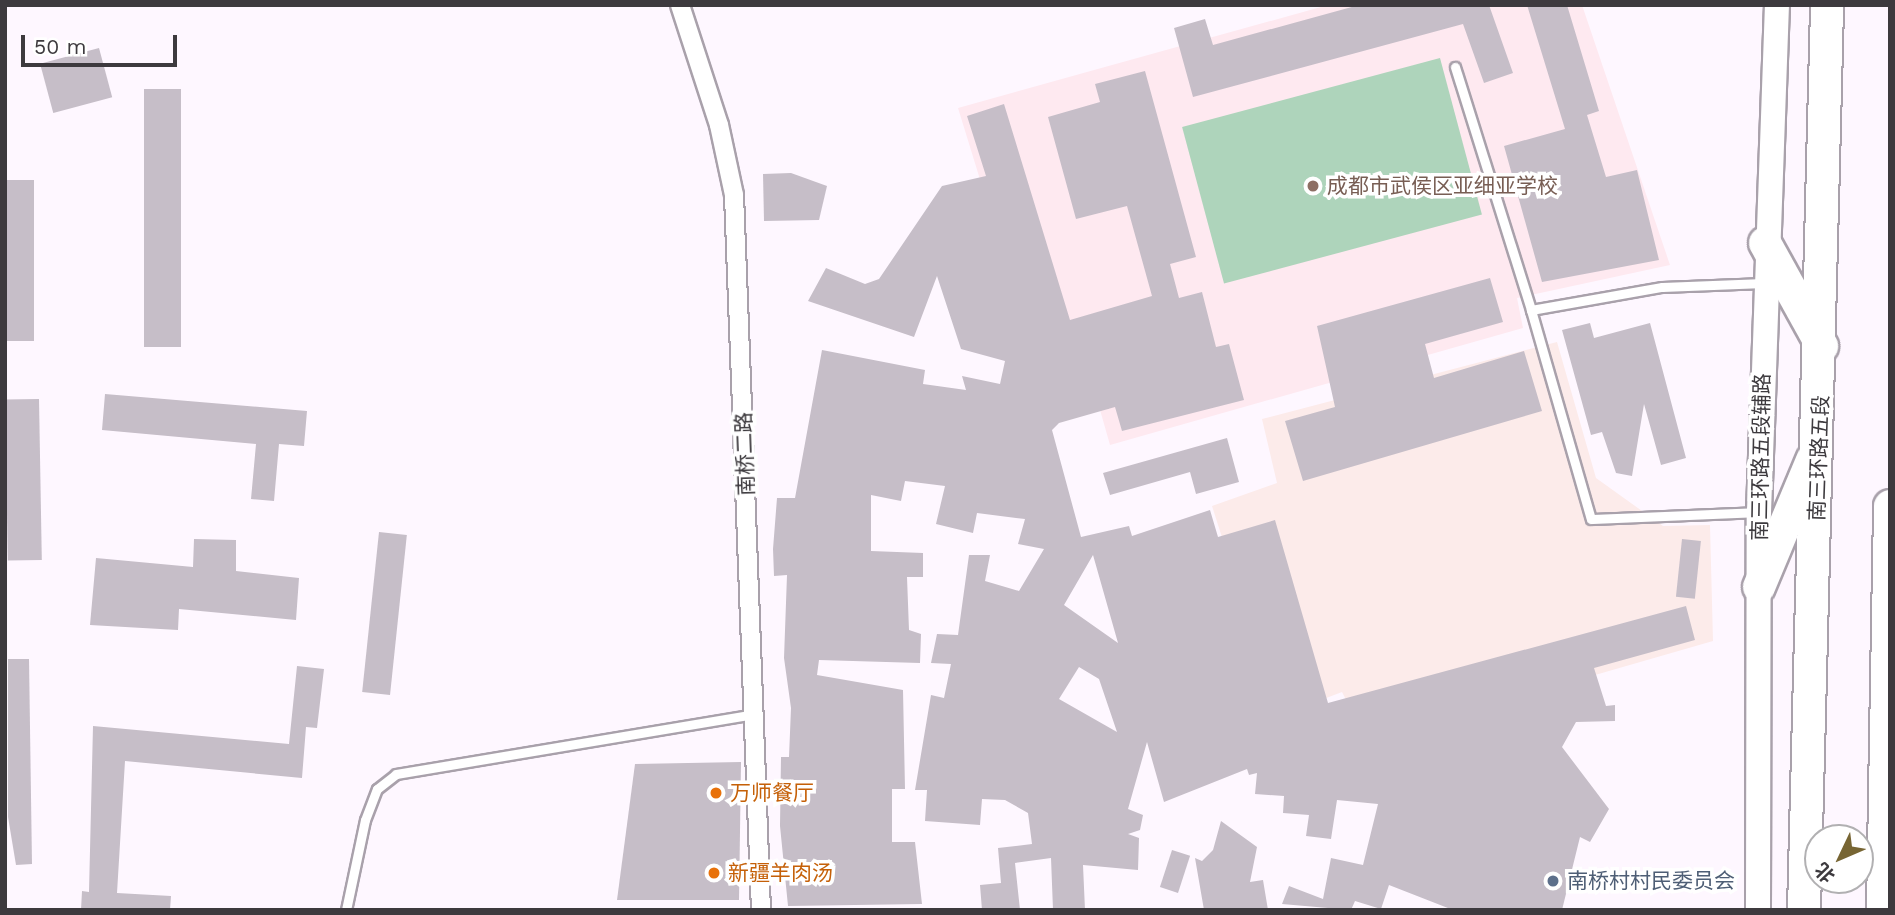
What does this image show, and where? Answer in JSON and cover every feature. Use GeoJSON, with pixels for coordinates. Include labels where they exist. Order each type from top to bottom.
{"type":"FeatureCollection","features":[{"type":"Feature","properties":{"kind":"highway","name":"南三环路五段"},"geometry":{"type":"LineString","coordinates":[[1804,910],[1823,347],[1827,5]]}},
{"type":"Feature","properties":{"kind":"highway"},"geometry":{"type":"LineString","coordinates":[[1766,243],[1823,347]]}},
{"type":"Feature","properties":{"kind":"highway"},"geometry":{"type":"LineString","coordinates":[[1759,587],[1820,443]]}},
{"type":"Feature","properties":{"kind":"highway"},"geometry":{"type":"LineString","coordinates":[[1883,910],[1890,506]]}},
{"type":"Feature","properties":{"kind":"main road","name":"南三环路五段辅路"},"geometry":{"type":"LineString","coordinates":[[1758,910],[1759,512],[1764,284],[1776,5]]}},
{"type":"Feature","properties":{"kind":"street","name":"南桥二路"},"geometry":{"type":"LineString","coordinates":[[680,5],[719,125],[734,195],[756,714],[761,910]]}},
{"type":"Feature","properties":{"kind":"lane"},"geometry":{"type":"LineString","coordinates":[[1455,67],[1531,310],[1591,520],[1759,512]]}},
{"type":"Feature","properties":{"kind":"lane"},"geometry":{"type":"LineString","coordinates":[[1531,310],[1662,287],[1764,284]]}},
{"type":"Feature","properties":{"kind":"lane"},"geometry":{"type":"LineString","coordinates":[[346,910],[365,820],[377,789],[396,774],[756,714]]}},
{"type":"Feature","properties":{"kind":"shaded area","name":"成都市武侯区亚细亚学校"},"geometry":{"type":"Polygon","coordinates":[[[1328,5],[1582,5],[1670,265],[1517,298],[1523,328],[1110,445],[1085,357],[1039,371],[958,108],[1328,5]]]}},
{"type":"Feature","properties":{"kind":"shaded area"},"geometry":{"type":"Polygon","coordinates":[[[1557,342],[1596,478],[1663,526],[1710,525],[1713,641],[1367,741],[1342,692],[1279,716],[1212,506],[1277,483],[1262,419],[1557,342]]]}},
{"type":"Feature","properties":{"kind":"green space"},"geometry":{"type":"Polygon","coordinates":[[[1440,58],[1482,214],[1224,284],[1182,127],[1440,58]]]}},
{"type":"Feature","properties":{"kind":"building"},"geometry":{"type":"Polygon","coordinates":[[[1359,5],[1489,5],[1513,73],[1484,83],[1463,24],[1193,97],[1174,28],[1205,19],[1213,45],[1359,5]]]}},
{"type":"Feature","properties":{"kind":"building"},"geometry":{"type":"Polygon","coordinates":[[[1527,5],[1567,5],[1599,111],[1587,115],[1606,177],[1637,170],[1659,260],[1542,282],[1504,146],[1565,129],[1527,5]]]}},
{"type":"Feature","properties":{"kind":"building"},"geometry":{"type":"Polygon","coordinates":[[[99,48],[112,97],[53,113],[40,64],[99,48]]]}},
{"type":"Feature","properties":{"kind":"building"},"geometry":{"type":"Polygon","coordinates":[[[1145,71],[1196,257],[1170,264],[1179,298],[1202,292],[1216,347],[1229,344],[1244,400],[1122,431],[1115,407],[1059,423],[1052,430],[1081,537],[1129,526],[1132,536],[1210,510],[1218,537],[1275,520],[1328,703],[1686,606],[1695,640],[1594,668],[1606,706],[1615,705],[1615,721],[1576,722],[1562,747],[1609,809],[1590,842],[1580,837],[1562,910],[1453,910],[1389,885],[1381,909],[1355,901],[1351,910],[1282,904],[1289,886],[1323,899],[1331,858],[1363,865],[1378,804],[1337,800],[1331,839],[1306,836],[1309,815],[1283,813],[1284,796],[1255,794],[1257,773],[1249,775],[1247,769],[1164,802],[1147,742],[1128,809],[1143,815],[1140,830],[1128,834],[1139,838],[1138,870],[1083,865],[1085,910],[1053,910],[1051,858],[1015,863],[1020,910],[982,910],[980,885],[1001,883],[998,848],[1032,844],[1028,813],[1005,800],[982,799],[980,825],[925,821],[927,790],[915,790],[931,695],[944,698],[951,664],[931,663],[937,634],[958,635],[969,555],[990,555],[985,581],[1019,591],[1044,549],[1018,544],[1025,519],[977,513],[973,533],[936,524],[945,486],[905,481],[901,501],[871,495],[871,551],[923,553],[923,577],[907,577],[909,630],[921,634],[920,663],[819,660],[817,675],[903,690],[905,789],[892,789],[892,842],[915,842],[922,904],[788,906],[780,826],[781,757],[789,757],[791,708],[784,658],[787,575],[774,576],[773,549],[777,498],[795,498],[822,350],[925,370],[923,384],[966,390],[962,376],[1000,384],[1005,361],[961,349],[937,276],[914,337],[808,301],[826,268],[865,284],[879,279],[942,186],[986,176],[967,116],[1004,104],[1070,320],[1152,296],[1127,206],[1076,219],[1048,117],[1100,102],[1095,84],[1145,71]],[[1093,555],[1064,605],[1118,643],[1093,555]],[[1079,667],[1059,699],[1117,732],[1099,679],[1079,667]]]}},
{"type":"Feature","properties":{"kind":"building"},"geometry":{"type":"Polygon","coordinates":[[[144,89],[181,89],[181,347],[144,347],[144,89]]]}},
{"type":"Feature","properties":{"kind":"building"},"geometry":{"type":"Polygon","coordinates":[[[791,173],[827,186],[819,220],[764,221],[763,174],[791,173]]]}},
{"type":"Feature","properties":{"kind":"building"},"geometry":{"type":"Polygon","coordinates":[[[5,180],[34,180],[34,341],[5,341],[5,180]]]}},
{"type":"Feature","properties":{"kind":"building"},"geometry":{"type":"Polygon","coordinates":[[[1490,278],[1503,322],[1425,344],[1434,378],[1524,351],[1542,411],[1303,481],[1285,421],[1335,407],[1317,326],[1490,278]]]}},
{"type":"Feature","properties":{"kind":"building"},"geometry":{"type":"Polygon","coordinates":[[[1590,323],[1594,338],[1650,323],[1686,458],[1661,465],[1644,404],[1632,476],[1616,473],[1602,432],[1591,435],[1562,330],[1590,323]]]}},
{"type":"Feature","properties":{"kind":"building"},"geometry":{"type":"Polygon","coordinates":[[[105,394],[307,411],[304,446],[279,444],[274,501],[251,499],[256,444],[102,430],[105,394]]]}},
{"type":"Feature","properties":{"kind":"building"},"geometry":{"type":"Polygon","coordinates":[[[39,399],[42,560],[8,561],[5,400],[39,399]]]}},
{"type":"Feature","properties":{"kind":"building"},"geometry":{"type":"Polygon","coordinates":[[[1227,438],[1239,482],[1196,494],[1190,472],[1110,495],[1103,473],[1227,438]]]}},
{"type":"Feature","properties":{"kind":"building"},"geometry":{"type":"Polygon","coordinates":[[[379,532],[407,535],[390,695],[362,692],[379,532]]]}},
{"type":"Feature","properties":{"kind":"building"},"geometry":{"type":"Polygon","coordinates":[[[194,539],[236,540],[236,571],[299,578],[296,620],[179,609],[178,630],[90,625],[96,558],[193,567],[194,539]]]}},
{"type":"Feature","properties":{"kind":"building"},"geometry":{"type":"Polygon","coordinates":[[[1682,539],[1701,541],[1695,599],[1676,597],[1682,539]]]}},
{"type":"Feature","properties":{"kind":"building"},"geometry":{"type":"Polygon","coordinates":[[[8,659],[29,659],[32,864],[16,865],[8,817],[8,659]]]}},
{"type":"Feature","properties":{"kind":"building"},"geometry":{"type":"Polygon","coordinates":[[[297,666],[324,669],[317,728],[306,727],[302,778],[125,761],[117,893],[171,896],[170,910],[81,910],[82,891],[89,892],[93,726],[289,744],[297,666]]]}},
{"type":"Feature","properties":{"kind":"building"},"geometry":{"type":"Polygon","coordinates":[[[741,762],[739,900],[617,900],[635,764],[741,762]]]}},
{"type":"Feature","properties":{"kind":"building"},"geometry":{"type":"Polygon","coordinates":[[[1221,821],[1257,847],[1250,882],[1263,880],[1268,910],[1204,910],[1195,858],[1202,861],[1213,850],[1221,821]]]}},
{"type":"Feature","properties":{"kind":"building"},"geometry":{"type":"Polygon","coordinates":[[[1172,850],[1190,856],[1178,893],[1160,887],[1172,850]]]}},
{"type":"Feature","properties":{"kind":"place","name":"成都市武侯区亚细亚学校"},"geometry":{"type":"Point","coordinates":[1313,186]}},
{"type":"Feature","properties":{"kind":"place","name":"万师餐厅"},"geometry":{"type":"Point","coordinates":[716,793]}},
{"type":"Feature","properties":{"kind":"place","name":"新疆羊肉汤"},"geometry":{"type":"Point","coordinates":[714,873]}},
{"type":"Feature","properties":{"kind":"place","name":"南桥村村民委员会"},"geometry":{"type":"Point","coordinates":[1553,881]}}]}
